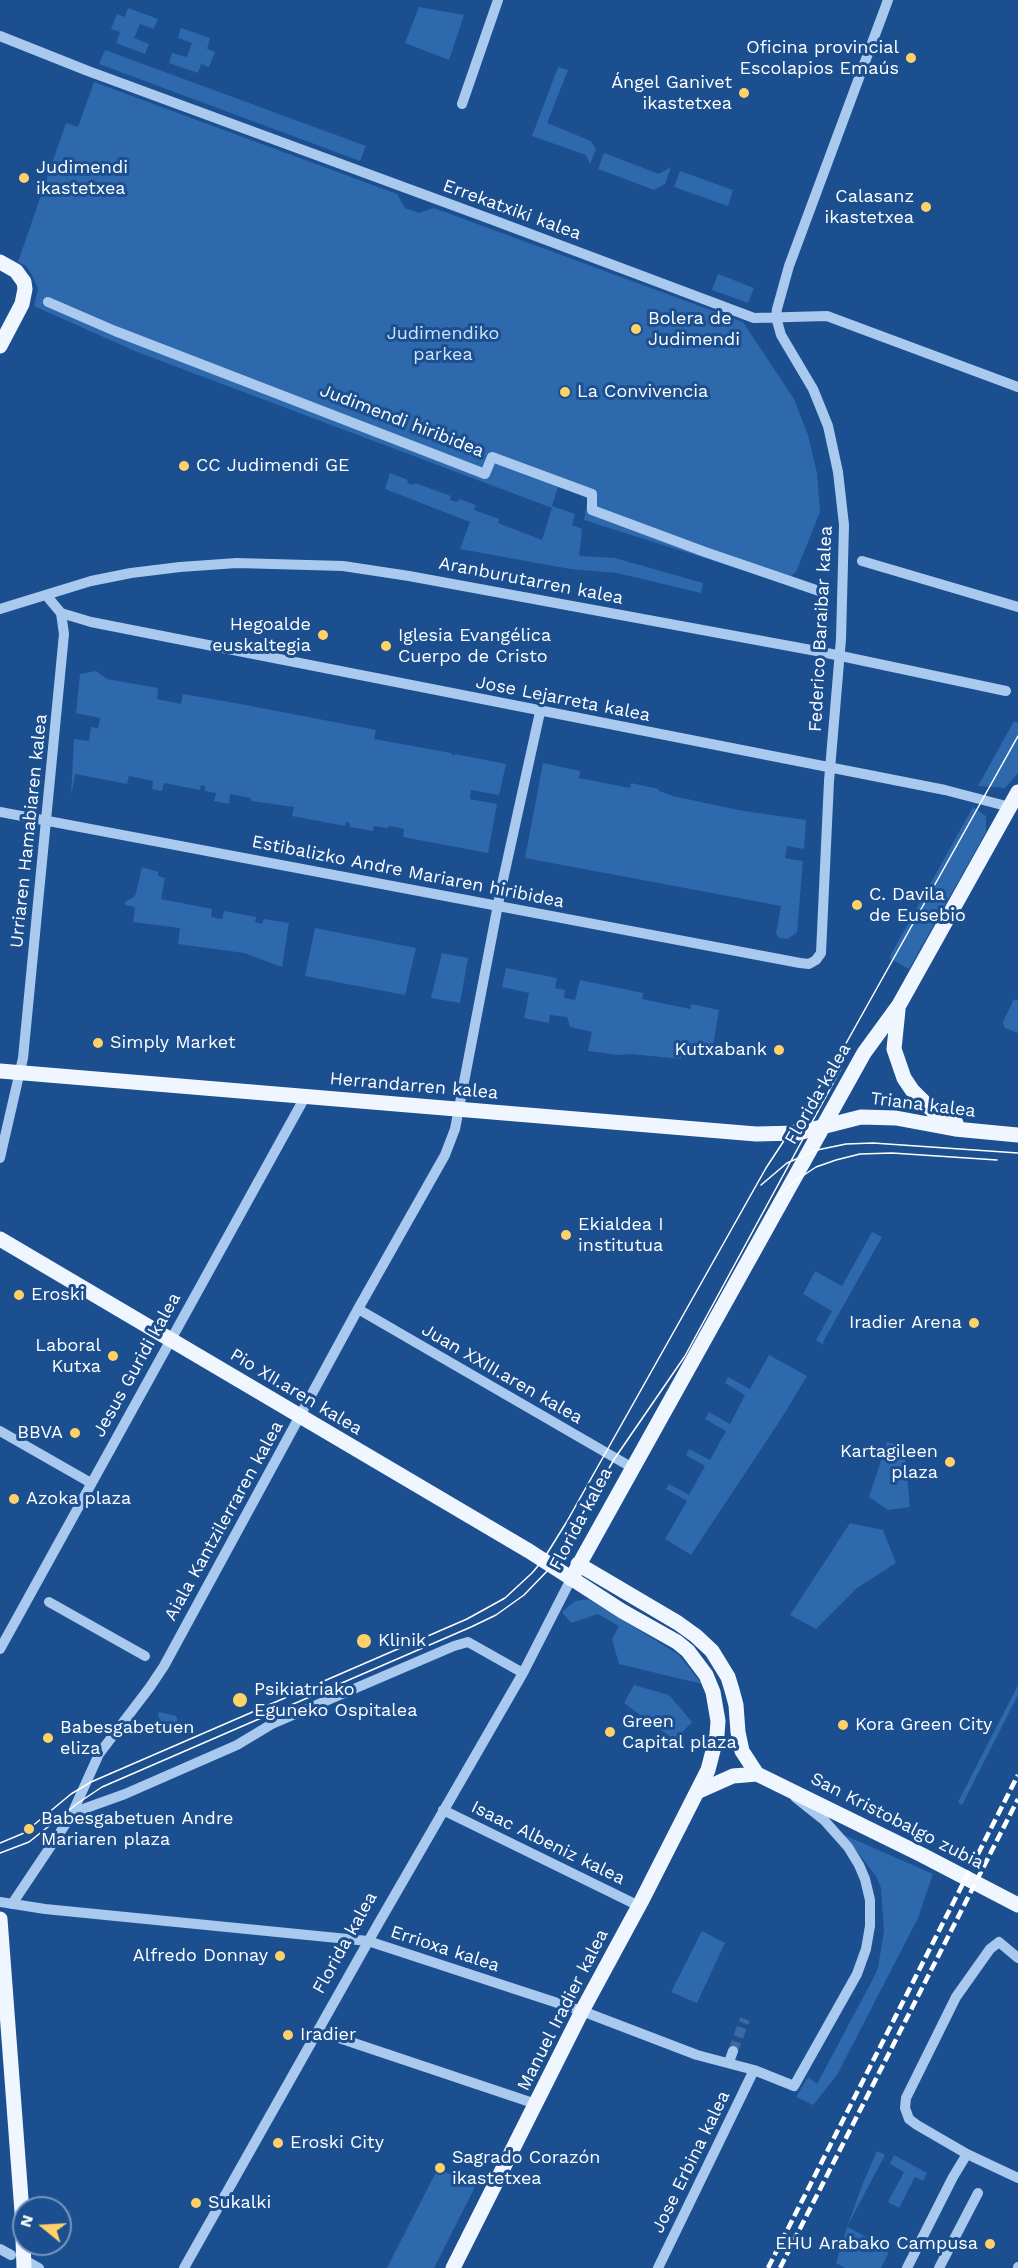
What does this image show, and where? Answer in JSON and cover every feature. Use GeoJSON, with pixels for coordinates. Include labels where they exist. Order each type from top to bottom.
{"type":"FeatureCollection","features":[{"type":"Feature","properties":{"kind":"main road"},"geometry":{"type":"LineString","coordinates":[[0,262],[16,271],[24,282],[25,289],[22,303],[0,346]]}},
{"type":"Feature","properties":{"kind":"main road","name":"Florida kalea"},"geometry":{"type":"LineString","coordinates":[[571,1579],[864,1053],[899,1005],[1018,792]]}},
{"type":"Feature","properties":{"kind":"main road","name":"Triana kalea"},"geometry":{"type":"LineString","coordinates":[[899,1005],[894,1049],[904,1078],[912,1090],[933,1111],[952,1122],[982,1132]]}},
{"type":"Feature","properties":{"kind":"main road","name":"Herrandarren kalea"},"geometry":{"type":"LineString","coordinates":[[0,1071],[769,1135],[798,1133],[824,1126]]}},
{"type":"Feature","properties":{"kind":"main road","name":"Triana kalea"},"geometry":{"type":"LineString","coordinates":[[824,1126],[861,1117],[896,1118],[982,1132],[1018,1135]]}},
{"type":"Feature","properties":{"kind":"main road","name":"Pio XII.aren kalea"},"geometry":{"type":"LineString","coordinates":[[0,1239],[529,1551],[621,1611],[676,1642],[688,1652],[706,1675],[715,1701],[718,1721],[717,1735],[708,1770]]}},
{"type":"Feature","properties":{"kind":"main road"},"geometry":{"type":"LineString","coordinates":[[578,1564],[696,1636],[712,1652],[728,1677],[736,1705],[742,1751],[757,1774],[733,1776],[697,1792]]}},
{"type":"Feature","properties":{"kind":"main road","name":"Manuel Iradier kalea"},"geometry":{"type":"LineString","coordinates":[[453,2268],[582,2011],[639,1906],[708,1770]]}},
{"type":"Feature","properties":{"kind":"main road","name":"San Kristobalgo zubia"},"geometry":{"type":"LineString","coordinates":[[757,1774],[1018,1905]]}},
{"type":"Feature","properties":{"kind":"main road"},"geometry":{"type":"LineString","coordinates":[[0,1919],[21,2200],[19,2261]]}},
{"type":"Feature","properties":{"kind":"street"},"geometry":{"type":"LineString","coordinates":[[462,104],[498,0]]}},
{"type":"Feature","properties":{"kind":"street"},"geometry":{"type":"LineString","coordinates":[[776,317],[778,299],[789,266],[888,0]]}},
{"type":"Feature","properties":{"kind":"street","name":"Errekatxiki kalea"},"geometry":{"type":"LineString","coordinates":[[0,36],[88,71],[754,318],[827,316],[1018,387]]}},
{"type":"Feature","properties":{"kind":"street","name":"Judimendi hiribidea"},"geometry":{"type":"LineString","coordinates":[[48,302],[126,336],[485,474],[492,457],[592,494],[592,510],[822,592]]}},
{"type":"Feature","properties":{"kind":"street","name":"Federico Baraibar kalea"},"geometry":{"type":"LineString","coordinates":[[776,317],[782,335],[813,389],[828,426],[837,464],[844,525],[843,602],[830,767],[821,953],[809,964]]}},
{"type":"Feature","properties":{"kind":"street"},"geometry":{"type":"LineString","coordinates":[[862,561],[1018,607]]}},
{"type":"Feature","properties":{"kind":"street","name":"Aranburutarren kalea"},"geometry":{"type":"LineString","coordinates":[[0,609],[91,581],[180,567],[237,564],[343,566],[421,578],[839,656],[1006,691]]}},
{"type":"Feature","properties":{"kind":"street"},"geometry":{"type":"LineString","coordinates":[[46,595],[61,613]]}},
{"type":"Feature","properties":{"kind":"street","name":"Jose Lejarreta kalea"},"geometry":{"type":"LineString","coordinates":[[61,613],[91,622],[540,712],[945,790],[1010,807]]}},
{"type":"Feature","properties":{"kind":"street","name":"Urriaren Hamabiaren kalea"},"geometry":{"type":"LineString","coordinates":[[0,1158],[23,1058],[64,634],[61,613]]}},
{"type":"Feature","properties":{"kind":"street","name":"Aiala Kantzilerraren kalea"},"geometry":{"type":"LineString","coordinates":[[6,1903],[71,1816],[99,1754],[157,1678],[358,1309],[446,1155],[455,1129],[497,906],[540,712]]}},
{"type":"Feature","properties":{"kind":"street","name":"Estibalizko Andre Mariaren hiribidea"},"geometry":{"type":"LineString","coordinates":[[0,812],[809,964]]}},
{"type":"Feature","properties":{"kind":"street","name":"Jesus Guridi kalea"},"geometry":{"type":"LineString","coordinates":[[0,1649],[305,1097]]}},
{"type":"Feature","properties":{"kind":"street","name":"Juan XXIII.aren kalea"},"geometry":{"type":"LineString","coordinates":[[358,1309],[632,1467]]}},
{"type":"Feature","properties":{"kind":"street"},"geometry":{"type":"LineString","coordinates":[[0,1431],[91,1483]]}},
{"type":"Feature","properties":{"kind":"street","name":"Florida kalea"},"geometry":{"type":"LineString","coordinates":[[184,2268],[368,1941],[523,1673],[571,1579]]}},
{"type":"Feature","properties":{"kind":"street"},"geometry":{"type":"LineString","coordinates":[[49,1602],[145,1656]]}},
{"type":"Feature","properties":{"kind":"street"},"geometry":{"type":"LineString","coordinates":[[71,1816],[237,1744],[272,1724],[454,1646],[468,1642],[523,1673]]}},
{"type":"Feature","properties":{"kind":"street","name":"Errioxa kalea"},"geometry":{"type":"LineString","coordinates":[[6,1903],[45,1909],[368,1941],[582,2011],[697,2055],[729,2062],[794,2086],[856,1974],[866,1949],[870,1926],[870,1900],[865,1879],[848,1847],[824,1820],[781,1785]]}},
{"type":"Feature","properties":{"kind":"street","name":"Isaac Albeniz kalea"},"geometry":{"type":"LineString","coordinates":[[443,1810],[639,1906]]}},
{"type":"Feature","properties":{"kind":"street"},"geometry":{"type":"LineString","coordinates":[[1018,1958],[999,1942],[990,1949],[956,1997],[906,2098],[905,2108],[909,2119],[917,2126],[967,2154],[1018,2178]]}},
{"type":"Feature","properties":{"kind":"street"},"geometry":{"type":"LineString","coordinates":[[318,2031],[536,2103]]}},
{"type":"Feature","properties":{"kind":"street"},"geometry":{"type":"LineString","coordinates":[[729,2062],[733,2050]]}},
{"type":"Feature","properties":{"kind":"street","name":"Jose Erbina kalea"},"geometry":{"type":"LineString","coordinates":[[658,2268],[754,2070]]}},
{"type":"Feature","properties":{"kind":"street"},"geometry":{"type":"LineString","coordinates":[[907,2268],[967,2154]]}},
{"type":"Feature","properties":{"kind":"street"},"geometry":{"type":"LineString","coordinates":[[939,2268],[978,2193]]}},
{"type":"Feature","properties":{"kind":"street"},"geometry":{"type":"LineString","coordinates":[[0,2249],[19,2261],[39,2268]]}},
{"type":"Feature","properties":{"kind":"green space"},"geometry":{"type":"Polygon","coordinates":[[[419,7],[464,15],[449,60],[405,43],[419,7]]]}},
{"type":"Feature","properties":{"kind":"green space"},"geometry":{"type":"Polygon","coordinates":[[[128,8],[158,19],[154,29],[140,24],[134,38],[149,44],[145,54],[116,43],[120,32],[111,29],[117,14],[125,17],[128,8]]]}},
{"type":"Feature","properties":{"kind":"green space"},"geometry":{"type":"Polygon","coordinates":[[[181,28],[210,38],[207,49],[215,52],[209,67],[201,64],[198,73],[169,63],[172,53],[187,57],[192,43],[178,38],[181,28]]]}},
{"type":"Feature","properties":{"kind":"green space"},"geometry":{"type":"Polygon","coordinates":[[[105,50],[366,146],[360,161],[99,64],[105,50]]]}},
{"type":"Feature","properties":{"kind":"green space"},"geometry":{"type":"Polygon","coordinates":[[[558,67],[568,70],[547,123],[591,141],[596,149],[590,164],[586,155],[532,136],[558,67]]]}},
{"type":"Feature","properties":{"kind":"green space","name":"Judimendiko parkea"},"geometry":{"type":"Polygon","coordinates":[[[94,82],[397,194],[405,208],[419,213],[434,208],[743,322],[794,399],[808,435],[817,473],[820,512],[796,572],[783,583],[584,520],[588,496],[558,487],[552,506],[575,514],[572,525],[582,529],[579,556],[615,558],[703,583],[701,593],[617,573],[570,569],[460,549],[470,522],[385,489],[390,473],[408,480],[407,483],[413,485],[415,483],[451,496],[450,500],[457,502],[459,499],[476,505],[474,510],[499,519],[498,523],[542,540],[552,508],[137,352],[34,306],[38,289],[26,266],[18,262],[66,123],[78,127],[94,82]]]}},
{"type":"Feature","properties":{"kind":"green space"},"geometry":{"type":"Polygon","coordinates":[[[604,153],[659,174],[671,167],[665,184],[654,190],[598,169],[604,153]]]}},
{"type":"Feature","properties":{"kind":"green space"},"geometry":{"type":"Polygon","coordinates":[[[680,171],[733,190],[728,206],[674,187],[680,171]]]}},
{"type":"Feature","properties":{"kind":"green space"},"geometry":{"type":"Polygon","coordinates":[[[718,274],[754,288],[748,303],[712,290],[718,274]]]}},
{"type":"Feature","properties":{"kind":"green space"},"geometry":{"type":"Polygon","coordinates":[[[96,671],[107,679],[158,688],[157,699],[181,704],[183,694],[235,703],[376,730],[374,739],[451,753],[454,756],[455,754],[506,764],[499,795],[471,790],[470,799],[497,804],[488,853],[403,837],[404,829],[389,826],[387,828],[374,826],[373,831],[350,827],[349,822],[346,822],[345,826],[292,816],[294,807],[251,801],[251,798],[230,794],[229,804],[214,801],[216,793],[205,791],[205,786],[201,785],[200,790],[164,783],[162,791],[152,789],[153,781],[129,776],[127,784],[75,774],[71,796],[74,739],[89,741],[91,727],[98,728],[100,718],[76,713],[80,674],[96,671]]]}},
{"type":"Feature","properties":{"kind":"green space"},"geometry":{"type":"Polygon","coordinates":[[[1014,721],[1018,723],[1018,773],[1005,788],[978,786],[1014,721]]]}},
{"type":"Feature","properties":{"kind":"green space"},"geometry":{"type":"Polygon","coordinates":[[[543,763],[580,771],[579,778],[630,788],[631,783],[659,789],[673,796],[738,810],[806,820],[804,849],[787,846],[785,858],[803,861],[797,932],[788,939],[780,938],[776,934],[781,906],[525,858],[543,763]]]}},
{"type":"Feature","properties":{"kind":"green space"},"geometry":{"type":"Polygon","coordinates":[[[973,807],[986,816],[986,832],[909,969],[889,958],[973,807]]]}},
{"type":"Feature","properties":{"kind":"green space"},"geometry":{"type":"Polygon","coordinates":[[[142,867],[158,872],[158,876],[165,878],[161,899],[212,909],[211,917],[222,919],[224,911],[256,917],[255,922],[262,924],[264,919],[289,923],[282,967],[244,953],[178,944],[180,928],[133,922],[135,907],[125,905],[125,902],[134,897],[136,893],[142,867]]]}},
{"type":"Feature","properties":{"kind":"green space"},"geometry":{"type":"Polygon","coordinates":[[[315,928],[416,948],[405,995],[305,976],[315,928]]]}},
{"type":"Feature","properties":{"kind":"green space"},"geometry":{"type":"Polygon","coordinates":[[[442,953],[468,958],[460,1003],[431,998],[442,953]]]}},
{"type":"Feature","properties":{"kind":"green space"},"geometry":{"type":"Polygon","coordinates":[[[506,968],[557,978],[555,988],[565,990],[564,998],[575,1000],[580,980],[643,993],[642,999],[690,1009],[691,1004],[719,1010],[712,1052],[683,1049],[681,1059],[588,1051],[592,1032],[570,1027],[567,1017],[550,1015],[549,1023],[524,1018],[529,993],[502,987],[506,968]]]}},
{"type":"Feature","properties":{"kind":"green space"},"geometry":{"type":"Polygon","coordinates":[[[1018,998],[1018,1033],[1005,1028],[1003,1022],[1014,999],[1017,1001],[1018,998]]]}},
{"type":"Feature","properties":{"kind":"green space"},"geometry":{"type":"Polygon","coordinates":[[[872,1232],[882,1237],[823,1342],[824,1345],[816,1340],[832,1311],[803,1294],[815,1271],[842,1286],[872,1232]]]}},
{"type":"Feature","properties":{"kind":"green space"},"geometry":{"type":"Polygon","coordinates":[[[769,1355],[807,1376],[691,1555],[665,1539],[687,1501],[666,1489],[669,1484],[689,1495],[705,1466],[686,1455],[689,1449],[710,1460],[726,1431],[705,1419],[709,1412],[730,1424],[745,1395],[725,1383],[728,1377],[750,1389],[769,1355]]]}},
{"type":"Feature","properties":{"kind":"green space"},"geometry":{"type":"Polygon","coordinates":[[[887,1442],[904,1446],[910,1507],[888,1510],[869,1497],[887,1442]]]}},
{"type":"Feature","properties":{"kind":"green space"},"geometry":{"type":"Polygon","coordinates":[[[850,1523],[883,1530],[896,1563],[857,1588],[816,1629],[790,1615],[850,1523]]]}},
{"type":"Feature","properties":{"kind":"green space"},"geometry":{"type":"Polygon","coordinates":[[[589,1599],[679,1655],[702,1684],[619,1664],[612,1639],[619,1626],[598,1614],[571,1623],[562,1612],[575,1601],[589,1599]]]}},
{"type":"Feature","properties":{"kind":"green space"},"geometry":{"type":"Polygon","coordinates":[[[634,1685],[669,1695],[692,1722],[675,1740],[624,1703],[634,1685]]]}},
{"type":"Feature","properties":{"kind":"green space"},"geometry":{"type":"Polygon","coordinates":[[[1018,1685],[1018,1695],[962,1805],[958,1802],[1018,1685]]]}},
{"type":"Feature","properties":{"kind":"green space"},"geometry":{"type":"Polygon","coordinates":[[[159,1712],[176,1716],[182,1729],[166,1736],[159,1712]]]}},
{"type":"Feature","properties":{"kind":"green space"},"geometry":{"type":"Polygon","coordinates":[[[844,1835],[933,1874],[918,1918],[837,2075],[813,2105],[796,2097],[808,2077],[817,2084],[873,1979],[878,1968],[884,1931],[881,1888],[876,1876],[844,1835]]]}},
{"type":"Feature","properties":{"kind":"green space"},"geometry":{"type":"Polygon","coordinates":[[[702,1931],[725,1943],[697,2003],[671,1992],[702,1931]]]}},
{"type":"Feature","properties":{"kind":"green space"},"geometry":{"type":"Polygon","coordinates":[[[877,2151],[885,2155],[847,2227],[863,2183],[877,2151]]]}},
{"type":"Feature","properties":{"kind":"green space"},"geometry":{"type":"Polygon","coordinates":[[[894,2155],[927,2173],[923,2181],[915,2177],[899,2208],[888,2202],[904,2172],[890,2164],[894,2155]]]}},
{"type":"Feature","properties":{"kind":"green space"},"geometry":{"type":"Polygon","coordinates":[[[438,2168],[475,2187],[434,2268],[387,2268],[438,2168]]]}},
{"type":"Feature","properties":{"kind":"green space"},"geometry":{"type":"Polygon","coordinates":[[[847,2227],[886,2247],[888,2254],[881,2268],[845,2268],[836,2263],[847,2227]]]}},
{"type":"Feature","properties":{"kind":"tunnel"},"geometry":{"type":"LineString","coordinates":[[733,2051],[745,2019]]}},
{"type":"Feature","properties":{"kind":"tram line"},"geometry":{"type":"LineString","coordinates":[[0,1843],[24,1833],[71,1794],[91,1782],[467,1619],[505,1598],[532,1573],[566,1523],[766,1168],[835,1063],[1018,736]]}},
{"type":"Feature","properties":{"kind":"tram line"},"geometry":{"type":"LineString","coordinates":[[0,1853],[29,1842],[102,1787],[471,1627],[496,1615],[524,1595],[552,1566],[615,1458],[685,1356],[842,1067]]}},
{"type":"Feature","properties":{"kind":"tram line"},"geometry":{"type":"LineString","coordinates":[[761,1185],[787,1163],[817,1150],[846,1144],[873,1143],[1018,1153]]}},
{"type":"Feature","properties":{"kind":"tram line"},"geometry":{"type":"LineString","coordinates":[[778,1196],[816,1167],[860,1154],[892,1153],[997,1160]]}},
{"type":"Feature","properties":{"kind":"railway"},"geometry":{"type":"LineString","coordinates":[[768,2268],[1018,1775]]}},
{"type":"Feature","properties":{"kind":"railway"},"geometry":{"type":"LineString","coordinates":[[780,2268],[1018,1799]]}},
{"type":"Feature","properties":{"kind":"place","name":"Oficina provincial Escolapios Emaús"},"geometry":{"type":"Point","coordinates":[911,58]}},
{"type":"Feature","properties":{"kind":"place","name":"Ángel Ganivet ikastetxea"},"geometry":{"type":"Point","coordinates":[744,93]}},
{"type":"Feature","properties":{"kind":"place","name":"Judimendi ikastetxea"},"geometry":{"type":"Point","coordinates":[24,178]}},
{"type":"Feature","properties":{"kind":"place","name":"Calasanz ikastetxea"},"geometry":{"type":"Point","coordinates":[926,207]}},
{"type":"Feature","properties":{"kind":"place","name":"Bolera de Judimendi"},"geometry":{"type":"Point","coordinates":[636,329]}},
{"type":"Feature","properties":{"kind":"place","name":"La Convivencia"},"geometry":{"type":"Point","coordinates":[565,392]}},
{"type":"Feature","properties":{"kind":"place","name":"CC Judimendi GE"},"geometry":{"type":"Point","coordinates":[184,466]}},
{"type":"Feature","properties":{"kind":"place","name":"Hegoalde euskaltegia"},"geometry":{"type":"Point","coordinates":[323,635]}},
{"type":"Feature","properties":{"kind":"place","name":"Iglesia Evangélica Cuerpo de Cristo"},"geometry":{"type":"Point","coordinates":[386,646]}},
{"type":"Feature","properties":{"kind":"place","name":"C. Davila de Eusebio"},"geometry":{"type":"Point","coordinates":[857,905]}},
{"type":"Feature","properties":{"kind":"place","name":"Simply Market"},"geometry":{"type":"Point","coordinates":[98,1043]}},
{"type":"Feature","properties":{"kind":"place","name":"Kutxabank"},"geometry":{"type":"Point","coordinates":[779,1050]}},
{"type":"Feature","properties":{"kind":"place","name":"Ekialdea I institutua"},"geometry":{"type":"Point","coordinates":[566,1235]}},
{"type":"Feature","properties":{"kind":"place","name":"Eroski"},"geometry":{"type":"Point","coordinates":[19,1295]}},
{"type":"Feature","properties":{"kind":"place","name":"Iradier Arena"},"geometry":{"type":"Point","coordinates":[974,1323]}},
{"type":"Feature","properties":{"kind":"place","name":"Laboral Kutxa"},"geometry":{"type":"Point","coordinates":[113,1356]}},
{"type":"Feature","properties":{"kind":"place","name":"BBVA"},"geometry":{"type":"Point","coordinates":[75,1433]}},
{"type":"Feature","properties":{"kind":"place","name":"Kartagileen plaza"},"geometry":{"type":"Point","coordinates":[950,1462]}},
{"type":"Feature","properties":{"kind":"place","name":"Azoka plaza"},"geometry":{"type":"Point","coordinates":[14,1499]}},
{"type":"Feature","properties":{"kind":"place","name":"Klinik"},"geometry":{"type":"Point","coordinates":[364,1641]}},
{"type":"Feature","properties":{"kind":"place","name":"Psikiatriako Eguneko Ospitalea"},"geometry":{"type":"Point","coordinates":[240,1700]}},
{"type":"Feature","properties":{"kind":"place","name":"Kora Green City"},"geometry":{"type":"Point","coordinates":[843,1725]}},
{"type":"Feature","properties":{"kind":"place","name":"Green Capital plaza"},"geometry":{"type":"Point","coordinates":[610,1732]}},
{"type":"Feature","properties":{"kind":"place","name":"Babesgabetuen eliza"},"geometry":{"type":"Point","coordinates":[48,1738]}},
{"type":"Feature","properties":{"kind":"place","name":"Babesgabetuen Andre Mariaren plaza"},"geometry":{"type":"Point","coordinates":[29,1829]}},
{"type":"Feature","properties":{"kind":"place","name":"Alfredo Donnay"},"geometry":{"type":"Point","coordinates":[280,1956]}},
{"type":"Feature","properties":{"kind":"place","name":"Iradier"},"geometry":{"type":"Point","coordinates":[288,2035]}},
{"type":"Feature","properties":{"kind":"place","name":"Eroski City"},"geometry":{"type":"Point","coordinates":[278,2143]}},
{"type":"Feature","properties":{"kind":"place","name":"Sagrado Corazón ikastetxea"},"geometry":{"type":"Point","coordinates":[440,2168]}},
{"type":"Feature","properties":{"kind":"place","name":"Sukalki"},"geometry":{"type":"Point","coordinates":[196,2203]}},
{"type":"Feature","properties":{"kind":"place","name":"EHU Arabako Campusa"},"geometry":{"type":"Point","coordinates":[990,2244]}}]}
